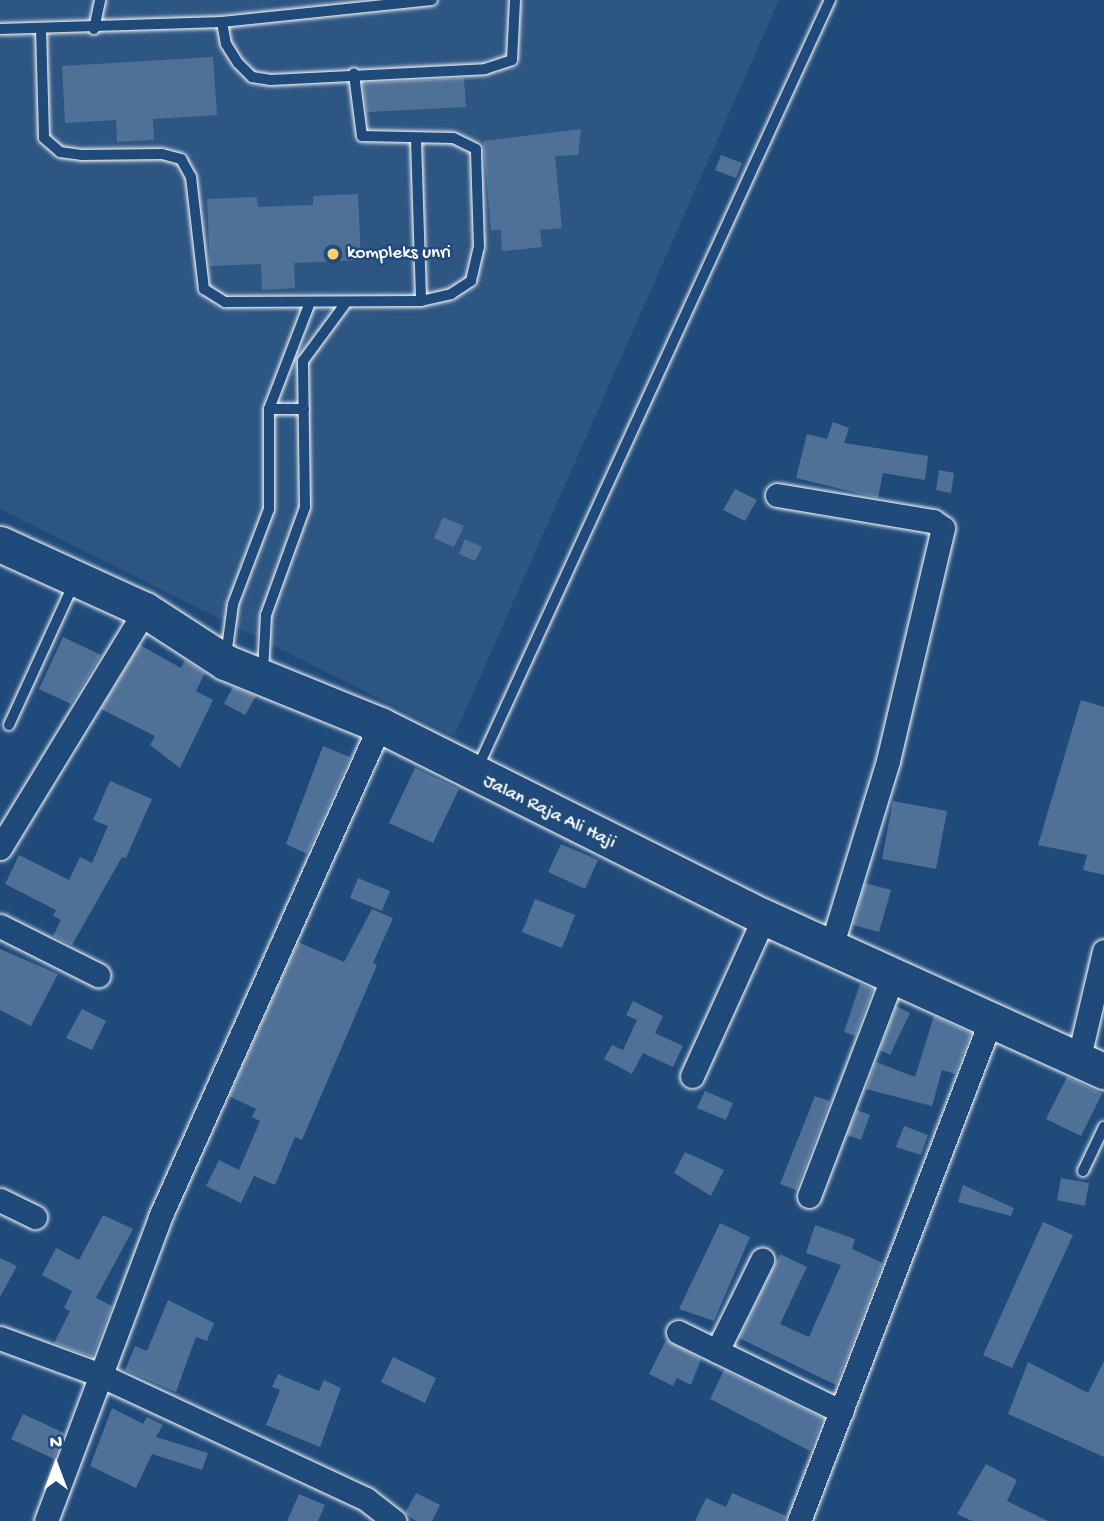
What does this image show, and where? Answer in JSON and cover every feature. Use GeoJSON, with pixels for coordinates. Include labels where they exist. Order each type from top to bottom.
{"type":"FeatureCollection","features":[{"type":"Feature","properties":{"kind":"main road","name":"Jalan Raja Ali Haji"},"geometry":{"type":"LineString","coordinates":[[0,544],[145,610],[225,662],[380,725],[474,776],[764,917],[992,1017],[1091,1066]]}},
{"type":"Feature","properties":{"kind":"street"},"geometry":{"type":"LineString","coordinates":[[777,495],[933,521],[943,528],[884,775],[831,947]]}},
{"type":"Feature","properties":{"kind":"street"},"geometry":{"type":"LineString","coordinates":[[0,848],[145,610]]}},
{"type":"Feature","properties":{"kind":"street"},"geometry":{"type":"LineString","coordinates":[[46,1521],[98,1374],[230,1052],[380,725]]}},
{"type":"Feature","properties":{"kind":"street"},"geometry":{"type":"LineString","coordinates":[[692,1076],[764,917]]}},
{"type":"Feature","properties":{"kind":"street"},"geometry":{"type":"LineString","coordinates":[[0,926],[98,975]]}},
{"type":"Feature","properties":{"kind":"street"},"geometry":{"type":"LineString","coordinates":[[1091,1066],[1104,951]]}},
{"type":"Feature","properties":{"kind":"street"},"geometry":{"type":"LineString","coordinates":[[809,1196],[894,973]]}},
{"type":"Feature","properties":{"kind":"street"},"geometry":{"type":"LineString","coordinates":[[799,1521],[992,1017]]}},
{"type":"Feature","properties":{"kind":"street"},"geometry":{"type":"LineString","coordinates":[[0,1200],[35,1217]]}},
{"type":"Feature","properties":{"kind":"street"},"geometry":{"type":"LineString","coordinates":[[717,1351],[762,1260]]}},
{"type":"Feature","properties":{"kind":"street"},"geometry":{"type":"LineString","coordinates":[[678,1332],[842,1412]]}},
{"type":"Feature","properties":{"kind":"street"},"geometry":{"type":"LineString","coordinates":[[0,1338],[98,1374],[366,1499],[394,1521]]}},
{"type":"Feature","properties":{"kind":"lane"},"geometry":{"type":"LineString","coordinates":[[94,29],[100,0]]}},
{"type":"Feature","properties":{"kind":"lane"},"geometry":{"type":"LineString","coordinates":[[0,29],[94,29],[222,22],[432,0]]}},
{"type":"Feature","properties":{"kind":"lane"},"geometry":{"type":"LineString","coordinates":[[222,22],[226,44],[252,76],[485,69],[512,60],[515,0]]}},
{"type":"Feature","properties":{"kind":"lane"},"geometry":{"type":"LineString","coordinates":[[474,776],[830,0]]}},
{"type":"Feature","properties":{"kind":"lane"},"geometry":{"type":"LineString","coordinates":[[41,28],[44,138],[60,152],[81,155],[162,154],[181,159],[191,177],[193,224],[207,293],[225,302],[309,305],[421,300],[450,294],[471,281],[479,247],[481,189],[471,144],[362,136],[354,74]]}},
{"type":"Feature","properties":{"kind":"lane"},"geometry":{"type":"LineString","coordinates":[[416,139],[421,300]]}},
{"type":"Feature","properties":{"kind":"lane"},"geometry":{"type":"LineString","coordinates":[[262,679],[266,615],[305,507],[303,361],[345,304]]}},
{"type":"Feature","properties":{"kind":"lane"},"geometry":{"type":"LineString","coordinates":[[225,662],[233,604],[269,509],[269,409],[309,305]]}},
{"type":"Feature","properties":{"kind":"lane"},"geometry":{"type":"LineString","coordinates":[[269,409],[304,409]]}},
{"type":"Feature","properties":{"kind":"lane"},"geometry":{"type":"LineString","coordinates":[[9,725],[77,578]]}},
{"type":"Feature","properties":{"kind":"lane"},"geometry":{"type":"LineString","coordinates":[[1083,1171],[1104,1127]]}},
{"type":"Feature","properties":{"kind":"shaded area","name":"kompleks unri"},"geometry":{"type":"Polygon","coordinates":[[[0,0],[779,0],[454,736],[0,509],[0,0]]]}},
{"type":"Feature","properties":{"kind":"building"},"geometry":{"type":"Polygon","coordinates":[[[213,57],[217,115],[153,119],[154,140],[117,142],[116,120],[65,123],[62,66],[213,57]]]}},
{"type":"Feature","properties":{"kind":"building"},"geometry":{"type":"Polygon","coordinates":[[[464,78],[466,107],[367,112],[363,83],[464,78]]]}},
{"type":"Feature","properties":{"kind":"building"},"geometry":{"type":"Polygon","coordinates":[[[581,129],[578,155],[555,156],[562,228],[540,230],[542,247],[502,251],[501,230],[491,230],[483,141],[581,129]]]}},
{"type":"Feature","properties":{"kind":"building"},"geometry":{"type":"Polygon","coordinates":[[[721,155],[742,163],[736,178],[715,170],[721,155]]]}},
{"type":"Feature","properties":{"kind":"building"},"geometry":{"type":"Polygon","coordinates":[[[358,194],[361,260],[294,263],[295,288],[262,290],[261,264],[210,266],[207,199],[257,197],[258,207],[313,205],[313,196],[358,194]]]}},
{"type":"Feature","properties":{"kind":"building"},"geometry":{"type":"Polygon","coordinates":[[[833,422],[849,428],[844,443],[928,456],[925,480],[883,473],[878,498],[796,478],[807,434],[827,439],[833,422]]]}},
{"type":"Feature","properties":{"kind":"building"},"geometry":{"type":"Polygon","coordinates":[[[939,470],[954,473],[951,493],[936,490],[939,470]]]}},
{"type":"Feature","properties":{"kind":"building"},"geometry":{"type":"Polygon","coordinates":[[[735,489],[757,500],[745,521],[723,510],[735,489]]]}},
{"type":"Feature","properties":{"kind":"building"},"geometry":{"type":"Polygon","coordinates":[[[443,517],[464,526],[454,547],[434,538],[443,517]]]}},
{"type":"Feature","properties":{"kind":"building"},"geometry":{"type":"Polygon","coordinates":[[[465,539],[482,547],[475,561],[459,554],[465,539]]]}},
{"type":"Feature","properties":{"kind":"building"},"geometry":{"type":"Polygon","coordinates":[[[63,637],[101,655],[71,704],[39,689],[63,637]]]}},
{"type":"Feature","properties":{"kind":"building"},"geometry":{"type":"Polygon","coordinates":[[[140,645],[181,668],[185,660],[205,673],[196,691],[213,700],[180,768],[150,745],[155,736],[101,709],[140,645]]]}},
{"type":"Feature","properties":{"kind":"building"},"geometry":{"type":"Polygon","coordinates":[[[233,687],[256,696],[245,715],[224,704],[233,687]]]}},
{"type":"Feature","properties":{"kind":"building"},"geometry":{"type":"Polygon","coordinates":[[[1081,700],[1104,707],[1104,875],[1083,870],[1087,855],[1038,845],[1081,700]]]}},
{"type":"Feature","properties":{"kind":"building"},"geometry":{"type":"Polygon","coordinates":[[[323,746],[350,757],[307,854],[286,844],[323,746]]]}},
{"type":"Feature","properties":{"kind":"building"},"geometry":{"type":"Polygon","coordinates":[[[415,768],[459,789],[433,843],[389,823],[415,768]]]}},
{"type":"Feature","properties":{"kind":"building"},"geometry":{"type":"Polygon","coordinates":[[[110,781],[152,799],[126,858],[122,857],[72,945],[53,936],[61,920],[53,916],[56,910],[5,884],[19,855],[69,880],[80,857],[92,863],[108,826],[93,820],[110,781]]]}},
{"type":"Feature","properties":{"kind":"building"},"geometry":{"type":"Polygon","coordinates":[[[893,801],[947,811],[936,869],[882,859],[893,801]]]}},
{"type":"Feature","properties":{"kind":"building"},"geometry":{"type":"Polygon","coordinates":[[[561,844],[598,860],[585,889],[548,872],[561,844]]]}},
{"type":"Feature","properties":{"kind":"building"},"geometry":{"type":"Polygon","coordinates":[[[358,878],[390,891],[382,911],[350,898],[358,878]]]}},
{"type":"Feature","properties":{"kind":"building"},"geometry":{"type":"Polygon","coordinates":[[[865,883],[891,890],[879,932],[853,925],[865,883]]]}},
{"type":"Feature","properties":{"kind":"building"},"geometry":{"type":"Polygon","coordinates":[[[535,899],[575,915],[562,948],[522,932],[535,899]]]}},
{"type":"Feature","properties":{"kind":"building"},"geometry":{"type":"Polygon","coordinates":[[[372,909],[393,918],[373,963],[377,965],[302,1140],[295,1137],[275,1185],[254,1176],[241,1203],[206,1186],[219,1160],[239,1170],[260,1121],[252,1117],[256,1109],[229,1096],[298,942],[344,962],[372,909]]]}},
{"type":"Feature","properties":{"kind":"building"},"geometry":{"type":"Polygon","coordinates":[[[0,949],[58,974],[31,1026],[0,1010],[0,949]]]}},
{"type":"Feature","properties":{"kind":"building"},"geometry":{"type":"Polygon","coordinates":[[[860,984],[873,989],[855,1036],[844,1032],[860,984]]]}},
{"type":"Feature","properties":{"kind":"building"},"geometry":{"type":"Polygon","coordinates":[[[633,1001],[663,1016],[655,1033],[683,1046],[673,1067],[643,1053],[632,1074],[604,1059],[612,1045],[623,1050],[637,1020],[626,1015],[633,1001]]]}},
{"type":"Feature","properties":{"kind":"building"},"geometry":{"type":"Polygon","coordinates":[[[896,1006],[910,1013],[890,1055],[880,1050],[896,1006]]]}},
{"type":"Feature","properties":{"kind":"building"},"geometry":{"type":"Polygon","coordinates":[[[82,1009],[106,1021],[92,1050],[66,1038],[82,1009]]]}},
{"type":"Feature","properties":{"kind":"building"},"geometry":{"type":"Polygon","coordinates":[[[934,1016],[971,1033],[955,1074],[942,1070],[932,1106],[866,1089],[876,1062],[915,1077],[934,1016]]]}},
{"type":"Feature","properties":{"kind":"building"},"geometry":{"type":"Polygon","coordinates":[[[1067,1077],[1102,1094],[1081,1136],[1046,1119],[1067,1077]]]}},
{"type":"Feature","properties":{"kind":"building"},"geometry":{"type":"Polygon","coordinates":[[[705,1091],[733,1103],[726,1120],[697,1108],[705,1091]]]}},
{"type":"Feature","properties":{"kind":"building"},"geometry":{"type":"Polygon","coordinates":[[[815,1096],[830,1101],[796,1190],[780,1184],[815,1096]]]}},
{"type":"Feature","properties":{"kind":"building"},"geometry":{"type":"Polygon","coordinates":[[[857,1110],[870,1115],[861,1140],[847,1135],[857,1110]]]}},
{"type":"Feature","properties":{"kind":"building"},"geometry":{"type":"Polygon","coordinates":[[[904,1126],[928,1135],[921,1155],[896,1147],[904,1126]]]}},
{"type":"Feature","properties":{"kind":"building"},"geometry":{"type":"Polygon","coordinates":[[[685,1152],[724,1170],[711,1196],[674,1173],[685,1152]]]}},
{"type":"Feature","properties":{"kind":"building"},"geometry":{"type":"Polygon","coordinates":[[[1061,1178],[1089,1183],[1085,1206],[1057,1200],[1061,1178]]]}},
{"type":"Feature","properties":{"kind":"building"},"geometry":{"type":"Polygon","coordinates":[[[963,1185],[1014,1208],[1011,1216],[958,1202],[963,1185]]]}},
{"type":"Feature","properties":{"kind":"building"},"geometry":{"type":"Polygon","coordinates":[[[103,1215],[133,1229],[96,1298],[112,1306],[92,1357],[54,1343],[70,1311],[64,1308],[72,1291],[42,1275],[56,1248],[79,1260],[103,1215]]]}},
{"type":"Feature","properties":{"kind":"building"},"geometry":{"type":"Polygon","coordinates":[[[1043,1222],[1073,1235],[1012,1368],[983,1355],[1043,1222]]]}},
{"type":"Feature","properties":{"kind":"building"},"geometry":{"type":"Polygon","coordinates":[[[720,1223],[750,1237],[714,1321],[679,1309],[720,1223]]]}},
{"type":"Feature","properties":{"kind":"building"},"geometry":{"type":"Polygon","coordinates":[[[815,1225],[855,1239],[852,1249],[883,1263],[836,1385],[739,1338],[780,1254],[807,1267],[780,1324],[809,1337],[841,1265],[806,1253],[815,1225]]]}},
{"type":"Feature","properties":{"kind":"building"},"geometry":{"type":"Polygon","coordinates":[[[0,1258],[17,1266],[0,1297],[0,1258]]]}},
{"type":"Feature","properties":{"kind":"building"},"geometry":{"type":"Polygon","coordinates":[[[168,1300],[214,1323],[207,1341],[196,1337],[176,1392],[125,1370],[135,1346],[147,1351],[168,1300]]]}},
{"type":"Feature","properties":{"kind":"building"},"geometry":{"type":"Polygon","coordinates":[[[666,1340],[701,1359],[691,1385],[677,1378],[673,1386],[649,1374],[666,1340]]]}},
{"type":"Feature","properties":{"kind":"building"},"geometry":{"type":"Polygon","coordinates":[[[393,1357],[436,1378],[425,1403],[381,1382],[393,1357]]]}},
{"type":"Feature","properties":{"kind":"building"},"geometry":{"type":"Polygon","coordinates":[[[1104,1361],[1104,1457],[1008,1414],[1028,1362],[1088,1393],[1104,1361]]]}},
{"type":"Feature","properties":{"kind":"building"},"geometry":{"type":"Polygon","coordinates":[[[724,1370],[823,1418],[810,1451],[710,1399],[724,1370]]]}},
{"type":"Feature","properties":{"kind":"building"},"geometry":{"type":"Polygon","coordinates":[[[278,1374],[319,1391],[324,1380],[341,1388],[320,1447],[266,1425],[280,1390],[272,1387],[278,1374]]]}},
{"type":"Feature","properties":{"kind":"building"},"geometry":{"type":"Polygon","coordinates":[[[112,1408],[143,1424],[147,1417],[163,1425],[156,1437],[208,1453],[202,1470],[152,1454],[136,1488],[90,1466],[112,1408]]]}},
{"type":"Feature","properties":{"kind":"building"},"geometry":{"type":"Polygon","coordinates":[[[23,1414],[64,1433],[54,1459],[11,1439],[23,1414]]]}},
{"type":"Feature","properties":{"kind":"building"},"geometry":{"type":"Polygon","coordinates":[[[986,1464],[1017,1480],[1007,1501],[1048,1521],[972,1521],[957,1514],[986,1464]]]}},
{"type":"Feature","properties":{"kind":"building"},"geometry":{"type":"Polygon","coordinates":[[[416,1493],[440,1505],[432,1521],[416,1521],[405,1513],[416,1493]]]}},
{"type":"Feature","properties":{"kind":"building"},"geometry":{"type":"Polygon","coordinates":[[[732,1493],[786,1516],[785,1521],[695,1521],[706,1498],[726,1507],[732,1493]]]}},
{"type":"Feature","properties":{"kind":"building"},"geometry":{"type":"Polygon","coordinates":[[[299,1494],[325,1505],[318,1521],[287,1521],[299,1494]]]}},
{"type":"Feature","properties":{"kind":"place","name":"kompleks unri"},"geometry":{"type":"Point","coordinates":[333,254]}}]}
